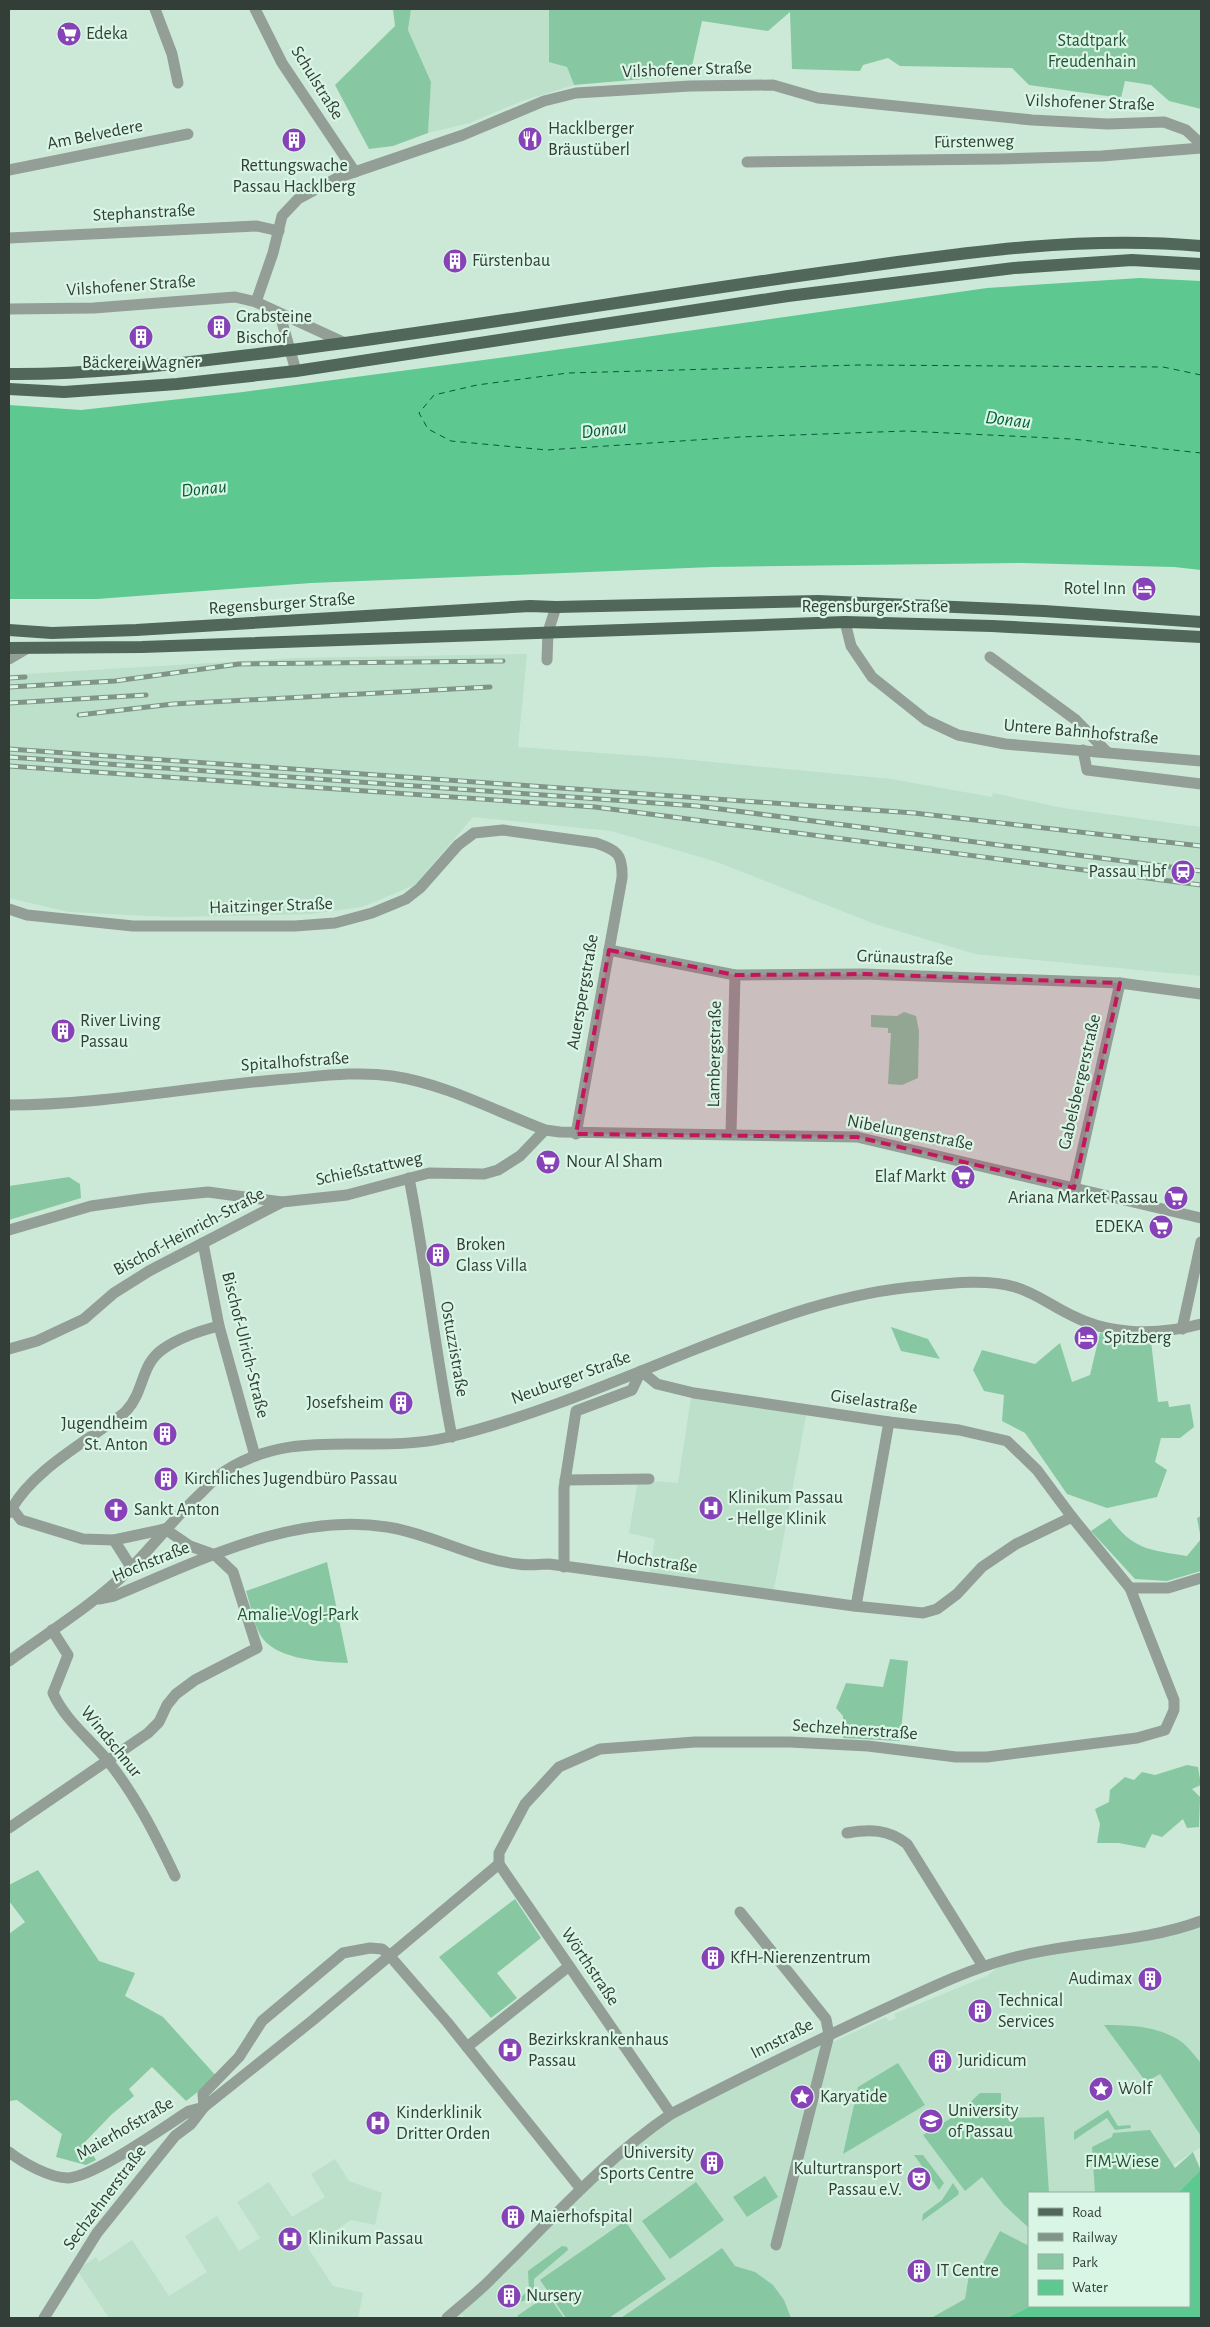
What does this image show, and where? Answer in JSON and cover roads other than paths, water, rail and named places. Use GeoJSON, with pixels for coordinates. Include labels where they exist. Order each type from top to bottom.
{"type":"FeatureCollection","features":[{"type":"Feature","properties":{"kind":"main road"},"geometry":{"type":"LineString","coordinates":[[9,374],[65,375],[180,365],[468,327],[787,277],[977,251],[1089,242],[1134,242],[1201,246]]}},
{"type":"Feature","properties":{"kind":"main road"},"geometry":{"type":"LineString","coordinates":[[9,390],[64,392],[177,384],[296,372],[788,296],[1014,268],[1132,260],[1201,264]]}},
{"type":"Feature","properties":{"kind":"main road","name":"Regensburger Straße"},"geometry":{"type":"LineString","coordinates":[[9,630],[52,632],[339,619],[414,612],[530,606],[556,607],[784,600],[1044,611],[1201,622]]}},
{"type":"Feature","properties":{"kind":"main road"},"geometry":{"type":"LineString","coordinates":[[844,603],[845,622]]}},
{"type":"Feature","properties":{"kind":"main road","name":"Regensburger Straße"},"geometry":{"type":"LineString","coordinates":[[9,648],[142,647],[845,622],[992,626],[1201,637]]}},
{"type":"Feature","properties":{"kind":"main road"},"geometry":{"type":"LineString","coordinates":[[26,649],[52,632]]}},
{"type":"Feature","properties":{"kind":"street"},"geometry":{"type":"LineString","coordinates":[[155,9],[172,54],[178,83]]}},
{"type":"Feature","properties":{"kind":"street","name":"Schulstraße"},"geometry":{"type":"LineString","coordinates":[[255,9],[282,63],[355,172]]}},
{"type":"Feature","properties":{"kind":"street","name":"Vilshofener Straße"},"geometry":{"type":"LineString","coordinates":[[256,302],[282,216],[298,199],[316,188],[355,172],[463,135],[544,101],[565,95],[690,86],[773,85],[818,98],[1032,120],[1108,124],[1164,122],[1186,130],[1201,146]]}},
{"type":"Feature","properties":{"kind":"street","name":"Am Belvedere"},"geometry":{"type":"LineString","coordinates":[[9,170],[188,134]]}},
{"type":"Feature","properties":{"kind":"street","name":"Fürstenweg"},"geometry":{"type":"LineString","coordinates":[[748,162],[1102,156],[1201,146]]}},
{"type":"Feature","properties":{"kind":"street","name":"Stephanstraße"},"geometry":{"type":"LineString","coordinates":[[9,238],[257,226],[279,231]]}},
{"type":"Feature","properties":{"kind":"street","name":"Vilshofener Straße"},"geometry":{"type":"LineString","coordinates":[[9,309],[94,308],[236,297],[256,302],[345,343]]}},
{"type":"Feature","properties":{"kind":"street"},"geometry":{"type":"LineString","coordinates":[[280,314],[296,372]]}},
{"type":"Feature","properties":{"kind":"street"},"geometry":{"type":"LineString","coordinates":[[547,660],[548,632],[556,607]]}},
{"type":"Feature","properties":{"kind":"street","name":"Untere Bahnhofstraße"},"geometry":{"type":"LineString","coordinates":[[845,622],[851,646],[872,677],[926,720],[958,735],[1005,744],[1201,761]]}},
{"type":"Feature","properties":{"kind":"street"},"geometry":{"type":"LineString","coordinates":[[9,659],[26,649]]}},
{"type":"Feature","properties":{"kind":"street"},"geometry":{"type":"LineString","coordinates":[[990,658],[1076,720],[1107,752]]}},
{"type":"Feature","properties":{"kind":"street"},"geometry":{"type":"LineString","coordinates":[[1083,750],[1088,770],[1201,784]]}},
{"type":"Feature","properties":{"kind":"street","name":"Haitzinger Straße"},"geometry":{"type":"LineString","coordinates":[[9,909],[27,915],[133,926],[295,926],[335,923],[372,914],[406,899],[420,888],[458,844],[474,833],[503,830],[596,843],[609,848],[620,856]]}},
{"type":"Feature","properties":{"kind":"street","name":"Auerspergstraße"},"geometry":{"type":"LineString","coordinates":[[576,1134],[622,878],[620,856]]}},
{"type":"Feature","properties":{"kind":"street","name":"Grünaustraße"},"geometry":{"type":"LineString","coordinates":[[609,950],[735,975],[864,974],[1120,983],[1201,994]]}},
{"type":"Feature","properties":{"kind":"street","name":"Lambergstraße"},"geometry":{"type":"LineString","coordinates":[[731,1134],[735,975]]}},
{"type":"Feature","properties":{"kind":"street","name":"Gabelsbergerstraße"},"geometry":{"type":"LineString","coordinates":[[1074,1188],[1120,983]]}},
{"type":"Feature","properties":{"kind":"street","name":"Spitalhofstraße"},"geometry":{"type":"LineString","coordinates":[[9,1105],[76,1102],[254,1082],[353,1074],[376,1075],[394,1077],[436,1087],[545,1130],[576,1134]]}},
{"type":"Feature","properties":{"kind":"street","name":"Schießstattweg"},"geometry":{"type":"LineString","coordinates":[[9,1230],[91,1206],[148,1198],[208,1192],[282,1202],[347,1195],[429,1173],[484,1174],[498,1170],[520,1156],[545,1130]]}},
{"type":"Feature","properties":{"kind":"street","name":"Nibelungenstraße"},"geometry":{"type":"LineString","coordinates":[[576,1134],[731,1134],[857,1137],[1201,1218]]}},
{"type":"Feature","properties":{"kind":"street","name":"Ostuzzistraße"},"geometry":{"type":"LineString","coordinates":[[409,1178],[419,1229],[438,1365],[452,1436]]}},
{"type":"Feature","properties":{"kind":"street","name":"Bischof-Heinrich-Straße"},"geometry":{"type":"LineString","coordinates":[[9,1349],[37,1341],[84,1320],[114,1293],[149,1271],[282,1202]]}},
{"type":"Feature","properties":{"kind":"street"},"geometry":{"type":"LineString","coordinates":[[1182,1329],[1201,1242]]}},
{"type":"Feature","properties":{"kind":"street","name":"Bischof-Ulrich-Straße"},"geometry":{"type":"LineString","coordinates":[[203,1243],[219,1326],[255,1456]]}},
{"type":"Feature","properties":{"kind":"street","name":"Neuburger Straße"},"geometry":{"type":"LineString","coordinates":[[9,1661],[98,1598],[132,1568],[165,1529],[223,1472],[275,1448],[298,1444],[396,1445],[431,1442],[501,1422],[641,1371],[795,1311],[853,1296],[924,1286],[995,1283],[1012,1286],[1028,1291],[1075,1318],[1102,1327],[1132,1332],[1182,1329],[1201,1324]]}},
{"type":"Feature","properties":{"kind":"street"},"geometry":{"type":"LineString","coordinates":[[165,1529],[114,1540],[83,1539],[21,1520],[10,1510],[21,1492],[43,1473],[127,1410],[141,1388],[146,1366],[162,1349],[190,1334],[219,1326]]}},
{"type":"Feature","properties":{"kind":"street"},"geometry":{"type":"LineString","coordinates":[[564,1567],[566,1480],[576,1411],[632,1390],[641,1371]]}},
{"type":"Feature","properties":{"kind":"street","name":"Giselastraße"},"geometry":{"type":"LineString","coordinates":[[641,1371],[657,1384],[694,1392],[889,1422],[959,1430],[1008,1441],[1037,1470],[1072,1517]]}},
{"type":"Feature","properties":{"kind":"street"},"geometry":{"type":"LineString","coordinates":[[856,1606],[889,1422]]}},
{"type":"Feature","properties":{"kind":"street"},"geometry":{"type":"LineString","coordinates":[[566,1480],[649,1479]]}},
{"type":"Feature","properties":{"kind":"street","name":"Sechzehnerstraße"},"geometry":{"type":"LineString","coordinates":[[44,2318],[97,2233],[175,2136],[191,2124],[204,2106],[313,2020],[389,1954],[499,1864],[499,1853],[525,1804],[559,1767],[600,1749],[696,1742],[790,1742],[868,1746],[956,1757],[987,1757],[1137,1738],[1165,1730],[1174,1710],[1174,1700],[1130,1588],[1072,1517]]}},
{"type":"Feature","properties":{"kind":"street","name":"Hochstraße"},"geometry":{"type":"LineString","coordinates":[[98,1598],[114,1596],[215,1555],[292,1531],[326,1525],[360,1524],[388,1527],[518,1564],[564,1567],[856,1606],[923,1613],[936,1609],[957,1594],[982,1567],[1016,1544],[1072,1517]]}},
{"type":"Feature","properties":{"kind":"street","name":"Hochstraße"},"geometry":{"type":"LineString","coordinates":[[165,1529],[190,1546],[215,1555]]}},
{"type":"Feature","properties":{"kind":"street"},"geometry":{"type":"LineString","coordinates":[[114,1540],[132,1568]]}},
{"type":"Feature","properties":{"kind":"street"},"geometry":{"type":"LineString","coordinates":[[9,1828],[108,1762],[159,1722],[167,1705],[176,1694],[195,1680],[257,1648],[233,1572],[215,1555]]}},
{"type":"Feature","properties":{"kind":"street"},"geometry":{"type":"LineString","coordinates":[[1130,1588],[1168,1588],[1201,1578]]}},
{"type":"Feature","properties":{"kind":"street","name":"Windschnur"},"geometry":{"type":"LineString","coordinates":[[52,1630],[68,1655],[53,1693],[59,1707],[108,1762],[151,1824],[175,1876]]}},
{"type":"Feature","properties":{"kind":"street"},"geometry":{"type":"LineString","coordinates":[[847,1833],[869,1830],[882,1832],[893,1835],[906,1844],[983,1966]]}},
{"type":"Feature","properties":{"kind":"street","name":"Wörthstraße"},"geometry":{"type":"LineString","coordinates":[[499,1864],[568,1967],[671,2114]]}},
{"type":"Feature","properties":{"kind":"street"},"geometry":{"type":"LineString","coordinates":[[740,1912],[826,2019],[829,2034],[776,2245]]}},
{"type":"Feature","properties":{"kind":"street","name":"Innstraße"},"geometry":{"type":"LineString","coordinates":[[447,2318],[494,2277],[613,2158],[671,2114],[829,2034],[983,1966],[1044,1950],[1144,1936],[1201,1921]]}},
{"type":"Feature","properties":{"kind":"street","name":"Sechzehnerstraße"},"geometry":{"type":"LineString","coordinates":[[204,2106],[203,2094],[239,2057],[262,2021],[304,1984],[343,1953],[370,1948],[382,1949],[389,1954]]}},
{"type":"Feature","properties":{"kind":"street"},"geometry":{"type":"LineString","coordinates":[[389,1954],[467,2047],[581,2189]]}},
{"type":"Feature","properties":{"kind":"street"},"geometry":{"type":"LineString","coordinates":[[467,2047],[568,1967]]}},
{"type":"Feature","properties":{"kind":"street","name":"Maierhofstraße"},"geometry":{"type":"LineString","coordinates":[[9,2152],[52,2175],[67,2178],[78,2176],[98,2167],[189,2112],[204,2106]]}},
{"type":"Feature","properties":{"kind":"water","name":"Donau"},"geometry":{"type":"Polygon","coordinates":[[[1140,278],[1201,281],[1201,570],[1174,567],[1022,563],[713,567],[311,583],[97,599],[9,599],[9,405],[81,410],[243,392],[506,357],[987,288],[1140,278]]]}},
{"type":"Feature","properties":{"kind":"water"},"geometry":{"type":"Polygon","coordinates":[[[1201,2170],[1201,2318],[1006,2318],[1029,2307],[1190,2307],[1190,2192],[1179,2192],[1201,2170]]]}},
{"type":"Feature","properties":{"kind":"railway"},"geometry":{"type":"LineString","coordinates":[[9,687],[115,681],[239,664],[503,661]]}},
{"type":"Feature","properties":{"kind":"railway"},"geometry":{"type":"LineString","coordinates":[[9,678],[25,677]]}},
{"type":"Feature","properties":{"kind":"railway"},"geometry":{"type":"LineString","coordinates":[[79,715],[173,704],[490,687]]}},
{"type":"Feature","properties":{"kind":"railway"},"geometry":{"type":"LineString","coordinates":[[9,703],[146,695]]}},
{"type":"Feature","properties":{"kind":"railway"},"geometry":{"type":"LineString","coordinates":[[9,749],[914,813],[1201,846]]}},
{"type":"Feature","properties":{"kind":"railway"},"geometry":{"type":"LineString","coordinates":[[9,757],[697,806],[1201,871]]}},
{"type":"Feature","properties":{"kind":"railway"},"geometry":{"type":"LineString","coordinates":[[9,766],[595,807],[1201,885]]}},
{"type":"Feature","properties":{"kind":"place","name":"Edeka"},"geometry":{"type":"Point","coordinates":[69,34]}},
{"type":"Feature","properties":{"kind":"place","name":"Hacklberger Bräustüberl"},"geometry":{"type":"Point","coordinates":[530,139]}},
{"type":"Feature","properties":{"kind":"place","name":"Rettungswache Passau Hacklberg"},"geometry":{"type":"Point","coordinates":[294,140]}},
{"type":"Feature","properties":{"kind":"place","name":"Fürstenbau"},"geometry":{"type":"Point","coordinates":[455,261]}},
{"type":"Feature","properties":{"kind":"place","name":"Grabsteine Bischof"},"geometry":{"type":"Point","coordinates":[219,327]}},
{"type":"Feature","properties":{"kind":"place","name":"Bäckerei Wagner"},"geometry":{"type":"Point","coordinates":[141,337]}},
{"type":"Feature","properties":{"kind":"place","name":"Rotel Inn"},"geometry":{"type":"Point","coordinates":[1144,589]}},
{"type":"Feature","properties":{"kind":"place","name":"Passau Hbf"},"geometry":{"type":"Point","coordinates":[1183,872]}},
{"type":"Feature","properties":{"kind":"place","name":"River Living Passau"},"geometry":{"type":"Point","coordinates":[63,1031]}},
{"type":"Feature","properties":{"kind":"place","name":"Nour Al Sham"},"geometry":{"type":"Point","coordinates":[548,1162]}},
{"type":"Feature","properties":{"kind":"place","name":"Elaf Markt"},"geometry":{"type":"Point","coordinates":[963,1177]}},
{"type":"Feature","properties":{"kind":"place","name":"Ariana Market Passau"},"geometry":{"type":"Point","coordinates":[1176,1198]}},
{"type":"Feature","properties":{"kind":"place","name":"EDEKA"},"geometry":{"type":"Point","coordinates":[1161,1227]}},
{"type":"Feature","properties":{"kind":"place","name":"Broken Glass Villa"},"geometry":{"type":"Point","coordinates":[438,1255]}},
{"type":"Feature","properties":{"kind":"place","name":"Spitzberg"},"geometry":{"type":"Point","coordinates":[1086,1338]}},
{"type":"Feature","properties":{"kind":"place","name":"Josefsheim"},"geometry":{"type":"Point","coordinates":[401,1403]}},
{"type":"Feature","properties":{"kind":"place","name":"Jugendheim St. Anton"},"geometry":{"type":"Point","coordinates":[165,1434]}},
{"type":"Feature","properties":{"kind":"place","name":"Kirchliches Jugendbüro Passau"},"geometry":{"type":"Point","coordinates":[166,1479]}},
{"type":"Feature","properties":{"kind":"place","name":"Klinikum Passau - Hellge Klinik"},"geometry":{"type":"Point","coordinates":[711,1508]}},
{"type":"Feature","properties":{"kind":"place","name":"Sankt Anton"},"geometry":{"type":"Point","coordinates":[116,1510]}},
{"type":"Feature","properties":{"kind":"place","name":"KfH-Nierenzentrum"},"geometry":{"type":"Point","coordinates":[713,1958]}},
{"type":"Feature","properties":{"kind":"place","name":"Audimax"},"geometry":{"type":"Point","coordinates":[1150,1979]}},
{"type":"Feature","properties":{"kind":"place","name":"Technical Services"},"geometry":{"type":"Point","coordinates":[980,2011]}},
{"type":"Feature","properties":{"kind":"place","name":"Bezirkskrankenhaus Passau"},"geometry":{"type":"Point","coordinates":[510,2050]}},
{"type":"Feature","properties":{"kind":"place","name":"Juridicum"},"geometry":{"type":"Point","coordinates":[940,2061]}},
{"type":"Feature","properties":{"kind":"place","name":"Wolf"},"geometry":{"type":"Point","coordinates":[1101,2089]}},
{"type":"Feature","properties":{"kind":"place","name":"Karyatide"},"geometry":{"type":"Point","coordinates":[802,2097]}},
{"type":"Feature","properties":{"kind":"place","name":"University of Passau"},"geometry":{"type":"Point","coordinates":[931,2121]}},
{"type":"Feature","properties":{"kind":"place","name":"Kinderklinik Dritter Orden"},"geometry":{"type":"Point","coordinates":[378,2123]}},
{"type":"Feature","properties":{"kind":"place","name":"University Sports Centre"},"geometry":{"type":"Point","coordinates":[712,2163]}},
{"type":"Feature","properties":{"kind":"place","name":"Kulturtransport Passau e.V."},"geometry":{"type":"Point","coordinates":[919,2179]}},
{"type":"Feature","properties":{"kind":"place","name":"Maierhofspital"},"geometry":{"type":"Point","coordinates":[513,2217]}},
{"type":"Feature","properties":{"kind":"place","name":"Klinikum Passau"},"geometry":{"type":"Point","coordinates":[290,2239]}},
{"type":"Feature","properties":{"kind":"place","name":"IT Centre"},"geometry":{"type":"Point","coordinates":[919,2271]}},
{"type":"Feature","properties":{"kind":"place","name":"Nursery"},"geometry":{"type":"Point","coordinates":[509,2296]}},
{"type":"Feature","properties":{"kind":"park label","name":"Stadtpark Freudenhain"},"geometry":{"type":"Point","coordinates":[1092,51]}},
{"type":"Feature","properties":{"kind":"park label","name":"Amalie-Vogl-Park"},"geometry":{"type":"Point","coordinates":[298,1615]}},
{"type":"Feature","properties":{"kind":"park label","name":"FIM-Wiese"},"geometry":{"type":"Point","coordinates":[1122,2162]}}]}
